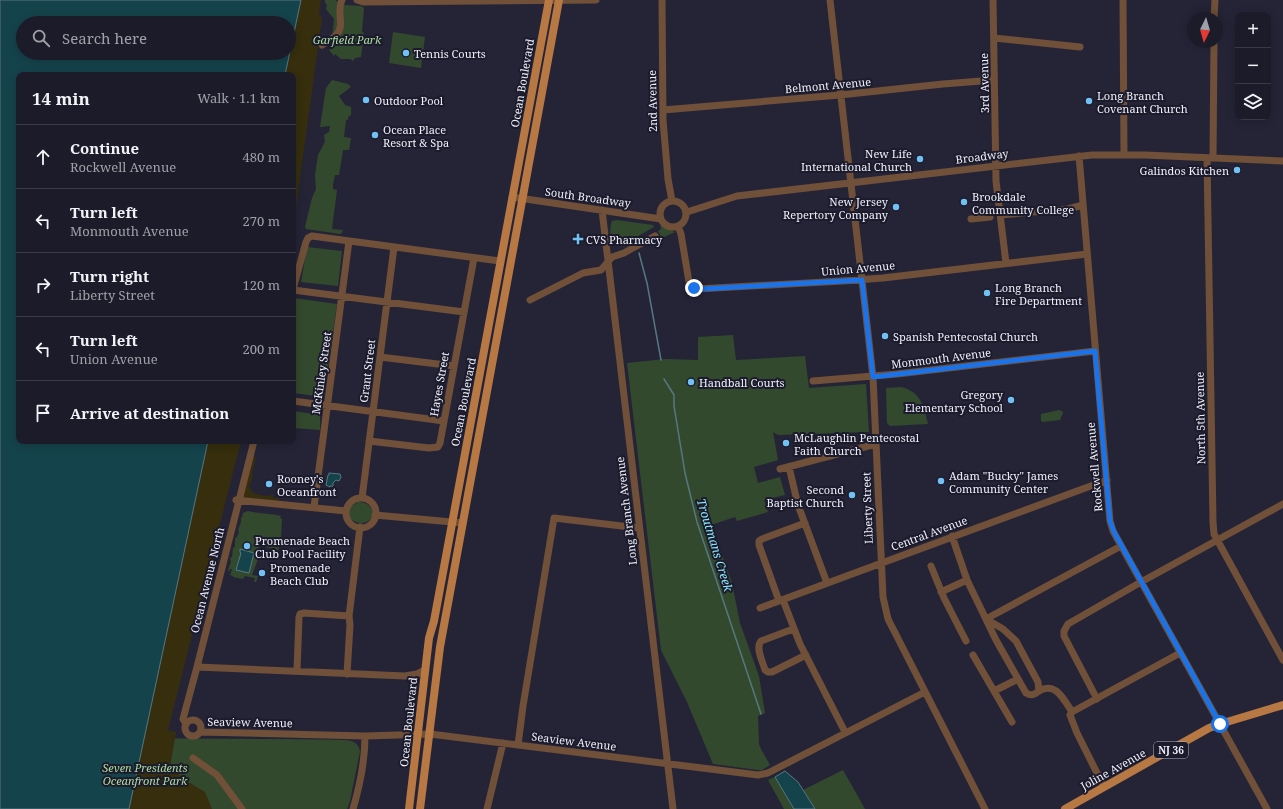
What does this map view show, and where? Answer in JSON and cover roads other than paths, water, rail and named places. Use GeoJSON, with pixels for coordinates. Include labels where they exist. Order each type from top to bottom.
{"type":"FeatureCollection","features":[{"type":"Feature","properties":{"kind":"main road","name":"Ocean Boulevard"},"geometry":{"type":"LineString","coordinates":[[409,809],[429,638],[434,621],[549,0]]}},
{"type":"Feature","properties":{"kind":"main road","name":"Ocean Boulevard"},"geometry":{"type":"LineString","coordinates":[[420,809],[440,647],[559,0]]}},
{"type":"Feature","properties":{"kind":"main road","name":"Joline Avenue"},"geometry":{"type":"LineString","coordinates":[[1065,809],[1196,735],[1220,724],[1283,705]]}},
{"type":"Feature","properties":{"kind":"street"},"geometry":{"type":"LineString","coordinates":[[322,45],[335,36],[340,30],[339,9],[343,0],[356,0],[363,2],[596,0]]}},
{"type":"Feature","properties":{"kind":"street","name":"2nd Avenue"},"geometry":{"type":"LineString","coordinates":[[662,0],[663,110],[668,179],[672,201]]}},
{"type":"Feature","properties":{"kind":"street","name":"Liberty Street"},"geometry":{"type":"LineString","coordinates":[[830,0],[873,377],[882,597],[886,615],[985,809]]}},
{"type":"Feature","properties":{"kind":"street","name":"3rd Avenue"},"geometry":{"type":"LineString","coordinates":[[993,0],[996,166],[1006,263]]}},
{"type":"Feature","properties":{"kind":"street"},"geometry":{"type":"LineString","coordinates":[[1123,0],[1124,155]]}},
{"type":"Feature","properties":{"kind":"street"},"geometry":{"type":"LineString","coordinates":[[1214,12],[1215,0]]}},
{"type":"Feature","properties":{"kind":"street"},"geometry":{"type":"LineString","coordinates":[[994,38],[1080,47]]}},
{"type":"Feature","properties":{"kind":"street","name":"North 5th Avenue"},"geometry":{"type":"LineString","coordinates":[[1214,48],[1210,158],[1214,534],[1283,660]]}},
{"type":"Feature","properties":{"kind":"street","name":"Belmont Avenue"},"geometry":{"type":"LineString","coordinates":[[663,110],[994,80]]}},
{"type":"Feature","properties":{"kind":"street","name":"Broadway"},"geometry":{"type":"LineString","coordinates":[[686,212],[737,196],[1079,156],[1124,155],[1283,160]]}},
{"type":"Feature","properties":{"kind":"street","name":"Rockwell Avenue"},"geometry":{"type":"LineString","coordinates":[[1079,156],[1110,521],[1121,546],[1267,809]]}},
{"type":"Feature","properties":{"kind":"street","name":"South Broadway"},"geometry":{"type":"LineString","coordinates":[[512,197],[661,219]]}},
{"type":"Feature","properties":{"kind":"street"},"geometry":{"type":"LineString","coordinates":[[672,201],[676,201],[683,205],[686,212],[686,219],[678,226],[670,227],[661,219],[660,215],[662,207],[668,202],[672,201]]}},
{"type":"Feature","properties":{"kind":"street"},"geometry":{"type":"LineString","coordinates":[[1000,215],[1067,209],[1083,206]]}},
{"type":"Feature","properties":{"kind":"street","name":"Long Branch Avenue"},"geometry":{"type":"LineString","coordinates":[[602,210],[673,809]]}},
{"type":"Feature","properties":{"kind":"street"},"geometry":{"type":"LineString","coordinates":[[971,219],[990,217]]}},
{"type":"Feature","properties":{"kind":"street","name":"Union Avenue"},"geometry":{"type":"LineString","coordinates":[[678,226],[681,234],[689,282],[692,287],[697,289],[862,280],[1087,254]]}},
{"type":"Feature","properties":{"kind":"street"},"geometry":{"type":"LineString","coordinates":[[296,278],[306,242],[308,238],[312,236],[500,261]]}},
{"type":"Feature","properties":{"kind":"street"},"geometry":{"type":"LineString","coordinates":[[530,300],[583,273],[601,270],[612,258],[655,236]]}},
{"type":"Feature","properties":{"kind":"street","name":"McKinley Street"},"geometry":{"type":"LineString","coordinates":[[314,508],[349,241]]}},
{"type":"Feature","properties":{"kind":"street","name":"Grant Street"},"geometry":{"type":"LineString","coordinates":[[362,498],[394,247]]}},
{"type":"Feature","properties":{"kind":"street","name":"Hayes Street"},"geometry":{"type":"LineString","coordinates":[[369,441],[435,448],[438,447],[440,443],[474,258]]}},
{"type":"Feature","properties":{"kind":"street"},"geometry":{"type":"LineString","coordinates":[[296,289],[464,312]]}},
{"type":"Feature","properties":{"kind":"street","name":"Monmouth Avenue"},"geometry":{"type":"LineString","coordinates":[[812,381],[873,377],[1095,351]]}},
{"type":"Feature","properties":{"kind":"street"},"geometry":{"type":"LineString","coordinates":[[380,357],[454,366]]}},
{"type":"Feature","properties":{"kind":"street"},"geometry":{"type":"LineString","coordinates":[[296,401],[444,421]]}},
{"type":"Feature","properties":{"kind":"street","name":"Ocean Avenue North"},"geometry":{"type":"LineString","coordinates":[[186,724],[183,721],[183,718],[253,444]]}},
{"type":"Feature","properties":{"kind":"street"},"geometry":{"type":"LineString","coordinates":[[780,469],[876,444]]}},
{"type":"Feature","properties":{"kind":"street"},"geometry":{"type":"LineString","coordinates":[[789,467],[798,505],[827,583]]}},
{"type":"Feature","properties":{"kind":"street","name":"Central Avenue"},"geometry":{"type":"LineString","coordinates":[[760,608],[1107,480]]}},
{"type":"Feature","properties":{"kind":"street"},"geometry":{"type":"LineString","coordinates":[[362,498],[371,502],[374,506],[375,515],[372,522],[364,527],[360,527],[355,526],[348,520],[346,511],[352,501],[362,498]]}},
{"type":"Feature","properties":{"kind":"street"},"geometry":{"type":"LineString","coordinates":[[238,500],[346,511]]}},
{"type":"Feature","properties":{"kind":"street"},"geometry":{"type":"LineString","coordinates":[[1097,699],[1064,636],[1066,627],[1073,620],[1283,504]]}},
{"type":"Feature","properties":{"kind":"street"},"geometry":{"type":"LineString","coordinates":[[375,515],[463,523]]}},
{"type":"Feature","properties":{"kind":"street"},"geometry":{"type":"LineString","coordinates":[[518,745],[554,518],[639,528]]}},
{"type":"Feature","properties":{"kind":"street"},"geometry":{"type":"LineString","coordinates":[[805,524],[762,539],[759,542],[759,545],[793,629],[846,732]]}},
{"type":"Feature","properties":{"kind":"street"},"geometry":{"type":"LineString","coordinates":[[347,674],[350,625],[349,616],[360,527]]}},
{"type":"Feature","properties":{"kind":"street"},"geometry":{"type":"LineString","coordinates":[[952,536],[967,580],[986,619],[1026,693],[1030,695],[1049,688],[1056,690],[1060,693],[1072,712]]}},
{"type":"Feature","properties":{"kind":"street"},"geometry":{"type":"LineString","coordinates":[[986,619],[1121,546]]}},
{"type":"Feature","properties":{"kind":"street"},"geometry":{"type":"LineString","coordinates":[[931,566],[941,592],[966,641]]}},
{"type":"Feature","properties":{"kind":"street"},"geometry":{"type":"LineString","coordinates":[[941,592],[967,580]]}},
{"type":"Feature","properties":{"kind":"street"},"geometry":{"type":"LineString","coordinates":[[296,671],[300,614],[349,616]]}},
{"type":"Feature","properties":{"kind":"street"},"geometry":{"type":"LineString","coordinates":[[986,619],[1004,629],[1016,641],[1038,682],[1039,691]]}},
{"type":"Feature","properties":{"kind":"street"},"geometry":{"type":"LineString","coordinates":[[793,629],[759,643],[758,647],[765,670],[772,672],[806,655]]}},
{"type":"Feature","properties":{"kind":"street"},"geometry":{"type":"LineString","coordinates":[[1104,787],[1070,718],[1070,715],[1072,712],[1180,652]]}},
{"type":"Feature","properties":{"kind":"street"},"geometry":{"type":"LineString","coordinates":[[973,655],[1012,722]]}},
{"type":"Feature","properties":{"kind":"street"},"geometry":{"type":"LineString","coordinates":[[197,667],[405,676],[417,674],[425,670]]}},
{"type":"Feature","properties":{"kind":"street"},"geometry":{"type":"LineString","coordinates":[[994,691],[1018,679]]}},
{"type":"Feature","properties":{"kind":"street","name":"Seaview Avenue"},"geometry":{"type":"LineString","coordinates":[[200,732],[365,736],[430,734],[758,775],[768,773],[925,692]]}},
{"type":"Feature","properties":{"kind":"street"},"geometry":{"type":"LineString","coordinates":[[191,720],[197,721],[201,725],[200,732],[195,736],[190,736],[185,731],[186,724],[191,720]]}},
{"type":"Feature","properties":{"kind":"street"},"geometry":{"type":"LineString","coordinates":[[353,809],[365,752],[365,736]]}},
{"type":"Feature","properties":{"kind":"street"},"geometry":{"type":"LineString","coordinates":[[487,809],[503,743]]}},
{"type":"Feature","properties":{"kind":"street"},"geometry":{"type":"LineString","coordinates":[[193,758],[217,775],[242,809]]}},
{"type":"Feature","properties":{"kind":"waterway"},"geometry":{"type":"LineString","coordinates":[[639,253],[647,283],[661,360]]}},
{"type":"Feature","properties":{"kind":"waterway","name":"Troutmans Creek"},"geometry":{"type":"LineString","coordinates":[[664,379],[674,395],[674,406],[685,473],[697,522],[761,714]]}},
{"type":"Feature","properties":{"kind":"place","name":"Tennis Courts"},"geometry":{"type":"Point","coordinates":[406,53]}},
{"type":"Feature","properties":{"kind":"place","name":"Outdoor Pool"},"geometry":{"type":"Point","coordinates":[366,100]}},
{"type":"Feature","properties":{"kind":"place","name":"Long Branch Covenant Church"},"geometry":{"type":"Point","coordinates":[1089,101]}},
{"type":"Feature","properties":{"kind":"place","name":"Ocean Place Resort & Spa"},"geometry":{"type":"Point","coordinates":[375,135]}},
{"type":"Feature","properties":{"kind":"place","name":"New Life International Church"},"geometry":{"type":"Point","coordinates":[920,159]}},
{"type":"Feature","properties":{"kind":"place","name":"Galindos Kitchen"},"geometry":{"type":"Point","coordinates":[1237,170]}},
{"type":"Feature","properties":{"kind":"place","name":"Brookdale Community College"},"geometry":{"type":"Point","coordinates":[964,202]}},
{"type":"Feature","properties":{"kind":"place","name":"New Jersey Repertory Company"},"geometry":{"type":"Point","coordinates":[896,207]}},
{"type":"Feature","properties":{"kind":"place","name":"CVS Pharmacy"},"geometry":{"type":"Point","coordinates":[578,239]}},
{"type":"Feature","properties":{"kind":"place","name":"Long Branch Fire Department"},"geometry":{"type":"Point","coordinates":[987,293]}},
{"type":"Feature","properties":{"kind":"place","name":"Spanish Pentecostal Church"},"geometry":{"type":"Point","coordinates":[885,336]}},
{"type":"Feature","properties":{"kind":"place","name":"Handball Courts"},"geometry":{"type":"Point","coordinates":[691,382]}},
{"type":"Feature","properties":{"kind":"place","name":"Gregory Elementary School"},"geometry":{"type":"Point","coordinates":[1011,400]}},
{"type":"Feature","properties":{"kind":"place","name":"McLaughlin Pentecostal Faith Church"},"geometry":{"type":"Point","coordinates":[786,443]}},
{"type":"Feature","properties":{"kind":"place","name":"Adam \"Bucky\" James Community Center"},"geometry":{"type":"Point","coordinates":[941,481]}},
{"type":"Feature","properties":{"kind":"place","name":"Rooney's Oceanfront"},"geometry":{"type":"Point","coordinates":[269,484]}},
{"type":"Feature","properties":{"kind":"place","name":"Second Baptist Church"},"geometry":{"type":"Point","coordinates":[852,495]}},
{"type":"Feature","properties":{"kind":"place","name":"Promenade Beach Club Pool Facility"},"geometry":{"type":"Point","coordinates":[247,546]}},
{"type":"Feature","properties":{"kind":"place","name":"Promenade Beach Club"},"geometry":{"type":"Point","coordinates":[262,573]}},
{"type":"Feature","properties":{"kind":"park label","name":"Garfield Park"},"geometry":{"type":"Point","coordinates":[347,39]}},
{"type":"Feature","properties":{"kind":"park label","name":"Seven Presidents Oceanfront Park"},"geometry":{"type":"Point","coordinates":[145,773]}}]}
